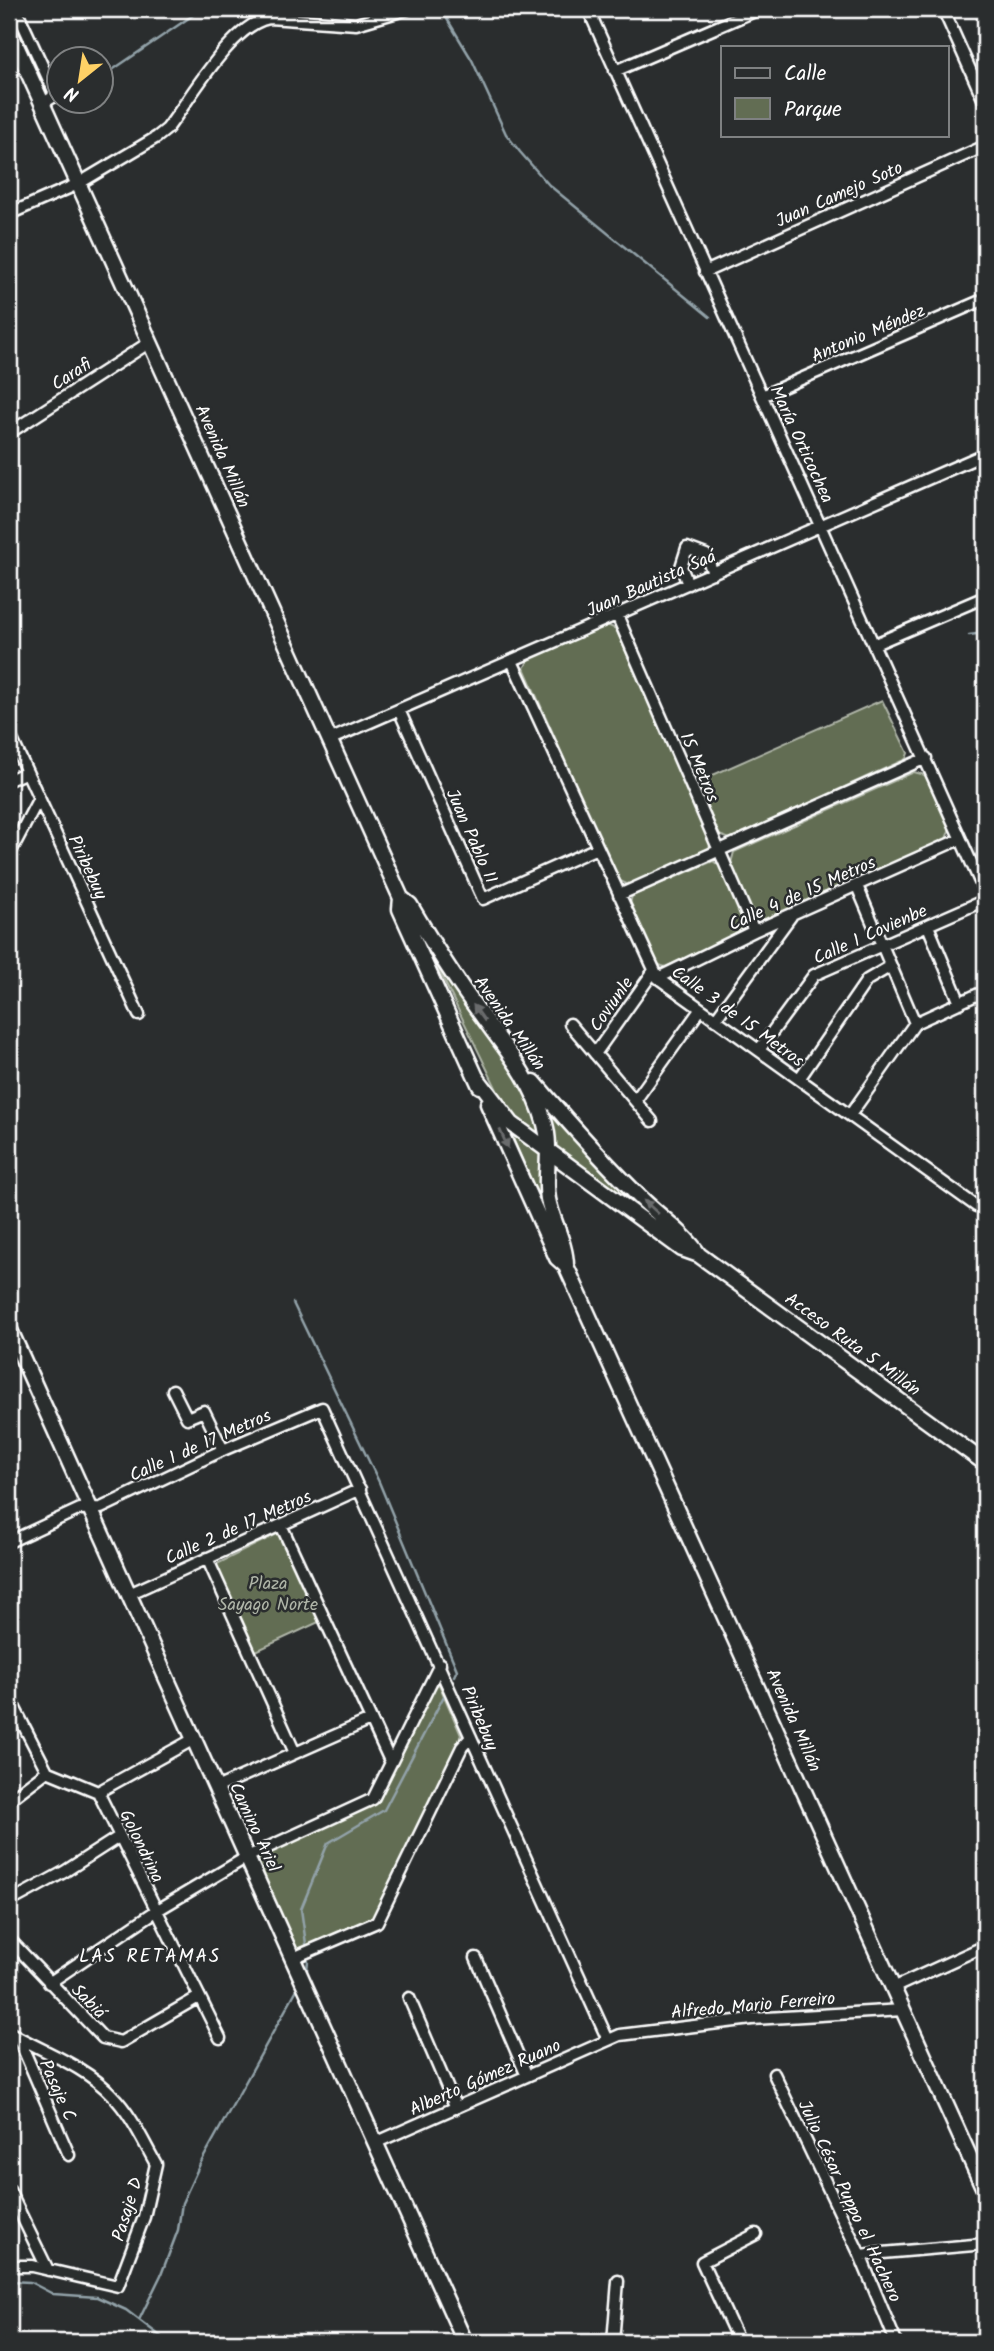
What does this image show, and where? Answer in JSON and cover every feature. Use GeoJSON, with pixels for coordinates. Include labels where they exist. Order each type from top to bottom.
{"type":"FeatureCollection","features":[{"type":"Feature","properties":{"kind":"street"},"geometry":{"type":"LineString","coordinates":[[16,9],[54,91],[54,97],[42,104]]}},
{"type":"Feature","properties":{"kind":"street"},"geometry":{"type":"LineString","coordinates":[[9,215],[78,184],[167,129],[230,46],[256,20],[269,18],[356,24],[408,9]]}},
{"type":"Feature","properties":{"kind":"street","name":"María Orticochea"},"geometry":{"type":"LineString","coordinates":[[587,9],[822,525],[985,893]]}},
{"type":"Feature","properties":{"kind":"street"},"geometry":{"type":"LineString","coordinates":[[615,71],[759,9]]}},
{"type":"Feature","properties":{"kind":"street"},"geometry":{"type":"LineString","coordinates":[[943,9],[985,103]]}},
{"type":"Feature","properties":{"kind":"street","name":"Avenida Millán"},"geometry":{"type":"LineString","coordinates":[[9,30],[401,898],[410,905],[453,976],[521,1067],[547,1128],[547,1193],[552,1220],[566,1254],[566,1266]]}},
{"type":"Feature","properties":{"kind":"street","name":"Juan Camejo Soto"},"geometry":{"type":"LineString","coordinates":[[705,272],[985,146]]}},
{"type":"Feature","properties":{"kind":"street","name":"Antonio Méndez"},"geometry":{"type":"LineString","coordinates":[[762,396],[985,299]]}},
{"type":"Feature","properties":{"kind":"street","name":"Carafi"},"geometry":{"type":"LineString","coordinates":[[9,433],[150,342]]}},
{"type":"Feature","properties":{"kind":"street","name":"Juan Bautista Saá"},"geometry":{"type":"LineString","coordinates":[[329,740],[985,454]]}},
{"type":"Feature","properties":{"kind":"street"},"geometry":{"type":"LineString","coordinates":[[688,584],[681,567],[687,548],[705,555],[713,573]]}},
{"type":"Feature","properties":{"kind":"street"},"geometry":{"type":"LineString","coordinates":[[875,644],[985,597]]}},
{"type":"Feature","properties":{"kind":"street","name":"15 Metros"},"geometry":{"type":"LineString","coordinates":[[617,615],[754,931]]}},
{"type":"Feature","properties":{"kind":"street","name":"Calle 3 de 15 Metros"},"geometry":{"type":"LineString","coordinates":[[512,661],[656,975],[700,1010],[984,1208]]}},
{"type":"Feature","properties":{"kind":"street","name":"Juan Pablo II"},"geometry":{"type":"LineString","coordinates":[[399,710],[483,898],[597,848]]}},
{"type":"Feature","properties":{"kind":"street","name":"Piribebuy"},"geometry":{"type":"LineString","coordinates":[[9,733],[139,1015]]}},
{"type":"Feature","properties":{"kind":"street"},"geometry":{"type":"LineString","coordinates":[[619,895],[926,758]]}},
{"type":"Feature","properties":{"kind":"street"},"geometry":{"type":"LineString","coordinates":[[9,780],[27,772]]}},
{"type":"Feature","properties":{"kind":"street"},"geometry":{"type":"LineString","coordinates":[[9,855],[39,798]]}},
{"type":"Feature","properties":{"kind":"street","name":"Calle 4 de 15 Metros"},"geometry":{"type":"LineString","coordinates":[[656,975],[960,839]]}},
{"type":"Feature","properties":{"kind":"street"},"geometry":{"type":"LineString","coordinates":[[857,886],[915,1023]]}},
{"type":"Feature","properties":{"kind":"street","name":"Avenida Millán"},"geometry":{"type":"LineString","coordinates":[[401,898],[400,909],[557,1258],[566,1266],[985,2191]]}},
{"type":"Feature","properties":{"kind":"street","name":"Calle 1 Covienbe"},"geometry":{"type":"LineString","coordinates":[[759,1050],[814,975],[985,900]]}},
{"type":"Feature","properties":{"kind":"street"},"geometry":{"type":"LineString","coordinates":[[715,1020],[791,915]]}},
{"type":"Feature","properties":{"kind":"street"},"geometry":{"type":"LineString","coordinates":[[928,926],[960,1003]]}},
{"type":"Feature","properties":{"kind":"street"},"geometry":{"type":"LineString","coordinates":[[799,1079],[867,980],[891,966]]}},
{"type":"Feature","properties":{"kind":"street","name":"Coviunle"},"geometry":{"type":"LineString","coordinates":[[595,1054],[656,975]]}},
{"type":"Feature","properties":{"kind":"street"},"geometry":{"type":"LineString","coordinates":[[850,1115],[915,1023],[985,991]]}},
{"type":"Feature","properties":{"kind":"street"},"geometry":{"type":"LineString","coordinates":[[635,1101],[700,1010]]}},
{"type":"Feature","properties":{"kind":"street"},"geometry":{"type":"LineString","coordinates":[[570,1024],[652,1121]]}},
{"type":"Feature","properties":{"kind":"street","name":"Acceso Ruta 5 Millán"},"geometry":{"type":"LineString","coordinates":[[521,1067],[589,1145],[690,1242],[699,1255]]}},
{"type":"Feature","properties":{"kind":"street","name":"Acceso Ruta 5 Millán"},"geometry":{"type":"LineString","coordinates":[[476,1077],[512,1125],[548,1153],[682,1249],[699,1255],[985,1463]]}},
{"type":"Feature","properties":{"kind":"street","name":"Camino Ariel"},"geometry":{"type":"LineString","coordinates":[[9,1328],[465,2342]]}},
{"type":"Feature","properties":{"kind":"street"},"geometry":{"type":"LineString","coordinates":[[173,1390],[187,1418],[204,1411],[223,1450]]}},
{"type":"Feature","properties":{"kind":"street","name":"Piribebuy"},"geometry":{"type":"LineString","coordinates":[[322,1408],[440,1664],[607,2040]]}},
{"type":"Feature","properties":{"kind":"street","name":"Calle 1 de 17 Metros"},"geometry":{"type":"LineString","coordinates":[[9,1542],[80,1509],[101,1508],[223,1450],[322,1408]]}},
{"type":"Feature","properties":{"kind":"street","name":"Calle 2 de 17 Metros"},"geometry":{"type":"LineString","coordinates":[[129,1594],[360,1489]]}},
{"type":"Feature","properties":{"kind":"street"},"geometry":{"type":"LineString","coordinates":[[281,1525],[391,1763]]}},
{"type":"Feature","properties":{"kind":"street"},"geometry":{"type":"LineString","coordinates":[[207,1558],[295,1753]]}},
{"type":"Feature","properties":{"kind":"street"},"geometry":{"type":"LineString","coordinates":[[49,1983],[156,1911],[247,1857],[373,1799],[440,1664]]}},
{"type":"Feature","properties":{"kind":"street"},"geometry":{"type":"LineString","coordinates":[[9,1697],[47,1771],[98,1792],[194,1739]]}},
{"type":"Feature","properties":{"kind":"street"},"geometry":{"type":"LineString","coordinates":[[216,1788],[370,1720]]}},
{"type":"Feature","properties":{"kind":"street"},"geometry":{"type":"LineString","coordinates":[[293,1958],[377,1922],[461,1747],[471,1737]]}},
{"type":"Feature","properties":{"kind":"street"},"geometry":{"type":"LineString","coordinates":[[9,1800],[47,1771]]}},
{"type":"Feature","properties":{"kind":"street","name":"Golondrina"},"geometry":{"type":"LineString","coordinates":[[98,1792],[197,1997],[220,2038]]}},
{"type":"Feature","properties":{"kind":"street"},"geometry":{"type":"LineString","coordinates":[[9,1902],[64,1872],[120,1836]]}},
{"type":"Feature","properties":{"kind":"street","name":"Sabiá"},"geometry":{"type":"LineString","coordinates":[[9,1939],[103,2038],[112,2042],[121,2042],[197,1997]]}},
{"type":"Feature","properties":{"kind":"street"},"geometry":{"type":"LineString","coordinates":[[893,1987],[985,1946]]}},
{"type":"Feature","properties":{"kind":"street"},"geometry":{"type":"LineString","coordinates":[[476,1958],[527,2076]]}},
{"type":"Feature","properties":{"kind":"street"},"geometry":{"type":"LineString","coordinates":[[409,1998],[456,2108]]}},
{"type":"Feature","properties":{"kind":"street","name":"Alfredo Mario Ferreiro"},"geometry":{"type":"LineString","coordinates":[[607,2040],[620,2035],[752,2019],[903,2010]]}},
{"type":"Feature","properties":{"kind":"street","name":"Pasaje C"},"geometry":{"type":"LineString","coordinates":[[13,2035],[69,2155]]}},
{"type":"Feature","properties":{"kind":"street","name":"Pasaje D"},"geometry":{"type":"LineString","coordinates":[[13,2035],[74,2067],[112,2094],[156,2164],[144,2217],[118,2286],[48,2270]]}},
{"type":"Feature","properties":{"kind":"street","name":"Alberto Gómez Ruano"},"geometry":{"type":"LineString","coordinates":[[375,2143],[607,2040]]}},
{"type":"Feature","properties":{"kind":"street","name":"Julio César Puppo el Hachero"},"geometry":{"type":"LineString","coordinates":[[774,2074],[860,2255],[896,2342]]}},
{"type":"Feature","properties":{"kind":"street"},"geometry":{"type":"LineString","coordinates":[[9,2190],[48,2270]]}},
{"type":"Feature","properties":{"kind":"street"},"geometry":{"type":"LineString","coordinates":[[739,2342],[702,2262],[756,2234]]}},
{"type":"Feature","properties":{"kind":"street"},"geometry":{"type":"LineString","coordinates":[[860,2255],[985,2244]]}},
{"type":"Feature","properties":{"kind":"street"},"geometry":{"type":"LineString","coordinates":[[9,2266],[48,2270]]}},
{"type":"Feature","properties":{"kind":"street"},"geometry":{"type":"LineString","coordinates":[[613,2342],[618,2281]]}},
{"type":"Feature","properties":{"kind":"green space"},"geometry":{"type":"Polygon","coordinates":[[[607,625],[616,629],[711,844],[706,853],[631,886],[618,880],[524,668],[530,658],[607,625]]]}},
{"type":"Feature","properties":{"kind":"green space"},"geometry":{"type":"Polygon","coordinates":[[[882,700],[908,753],[906,759],[730,839],[719,835],[697,782],[882,700]]]}},
{"type":"Feature","properties":{"kind":"green space"},"geometry":{"type":"Polygon","coordinates":[[[914,772],[925,775],[950,828],[946,839],[769,921],[753,916],[731,863],[734,852],[914,772]]]}},
{"type":"Feature","properties":{"kind":"green space"},"geometry":{"type":"Polygon","coordinates":[[[713,861],[721,867],[745,924],[736,936],[665,967],[654,963],[629,907],[632,896],[713,861]]]}},
{"type":"Feature","properties":{"kind":"green space"},"geometry":{"type":"Polygon","coordinates":[[[431,954],[528,1090],[544,1142],[518,1121],[501,1098],[431,954]]]}},
{"type":"Feature","properties":{"kind":"green space"},"geometry":{"type":"Polygon","coordinates":[[[542,1099],[680,1239],[553,1148],[542,1099]]]}},
{"type":"Feature","properties":{"kind":"green space"},"geometry":{"type":"Polygon","coordinates":[[[517,1135],[544,1155],[544,1209],[513,1139],[517,1135]]]}},
{"type":"Feature","properties":{"kind":"green space","name":"Plaza Sayago Norte"},"geometry":{"type":"Polygon","coordinates":[[[277,1534],[282,1535],[321,1621],[254,1652],[215,1565],[277,1534]]]}},
{"type":"Feature","properties":{"kind":"green space"},"geometry":{"type":"Polygon","coordinates":[[[439,1684],[461,1735],[376,1916],[302,1950],[296,1948],[257,1859],[377,1802],[433,1688],[439,1684]]]}},
{"type":"Feature","properties":{"kind":"waterway"},"geometry":{"type":"LineString","coordinates":[[116,67],[202,9]]}},
{"type":"Feature","properties":{"kind":"waterway"},"geometry":{"type":"LineString","coordinates":[[441,9],[472,60],[506,134],[520,152],[549,185],[710,317]]}},
{"type":"Feature","properties":{"kind":"waterway"},"geometry":{"type":"LineString","coordinates":[[969,635],[985,633]]}},
{"type":"Feature","properties":{"kind":"waterway"},"geometry":{"type":"LineString","coordinates":[[293,1303],[379,1482],[457,1670],[454,1676]]}},
{"type":"Feature","properties":{"kind":"waterway"},"geometry":{"type":"LineString","coordinates":[[306,1944],[301,1909],[328,1843],[384,1810],[445,1694]]}},
{"type":"Feature","properties":{"kind":"waterway"},"geometry":{"type":"LineString","coordinates":[[307,1970],[308,1961]]}},
{"type":"Feature","properties":{"kind":"waterway"},"geometry":{"type":"LineString","coordinates":[[139,2320],[161,2275],[178,2230],[182,2203],[200,2164],[297,1989]]}},
{"type":"Feature","properties":{"kind":"waterway"},"geometry":{"type":"LineString","coordinates":[[9,2281],[30,2282],[53,2294],[97,2297],[126,2310],[168,2342]]}},
{"type":"Feature","properties":{"kind":"district","name":"LAS RETAMAS"},"geometry":{"type":"Point","coordinates":[150,1955]}}]}
